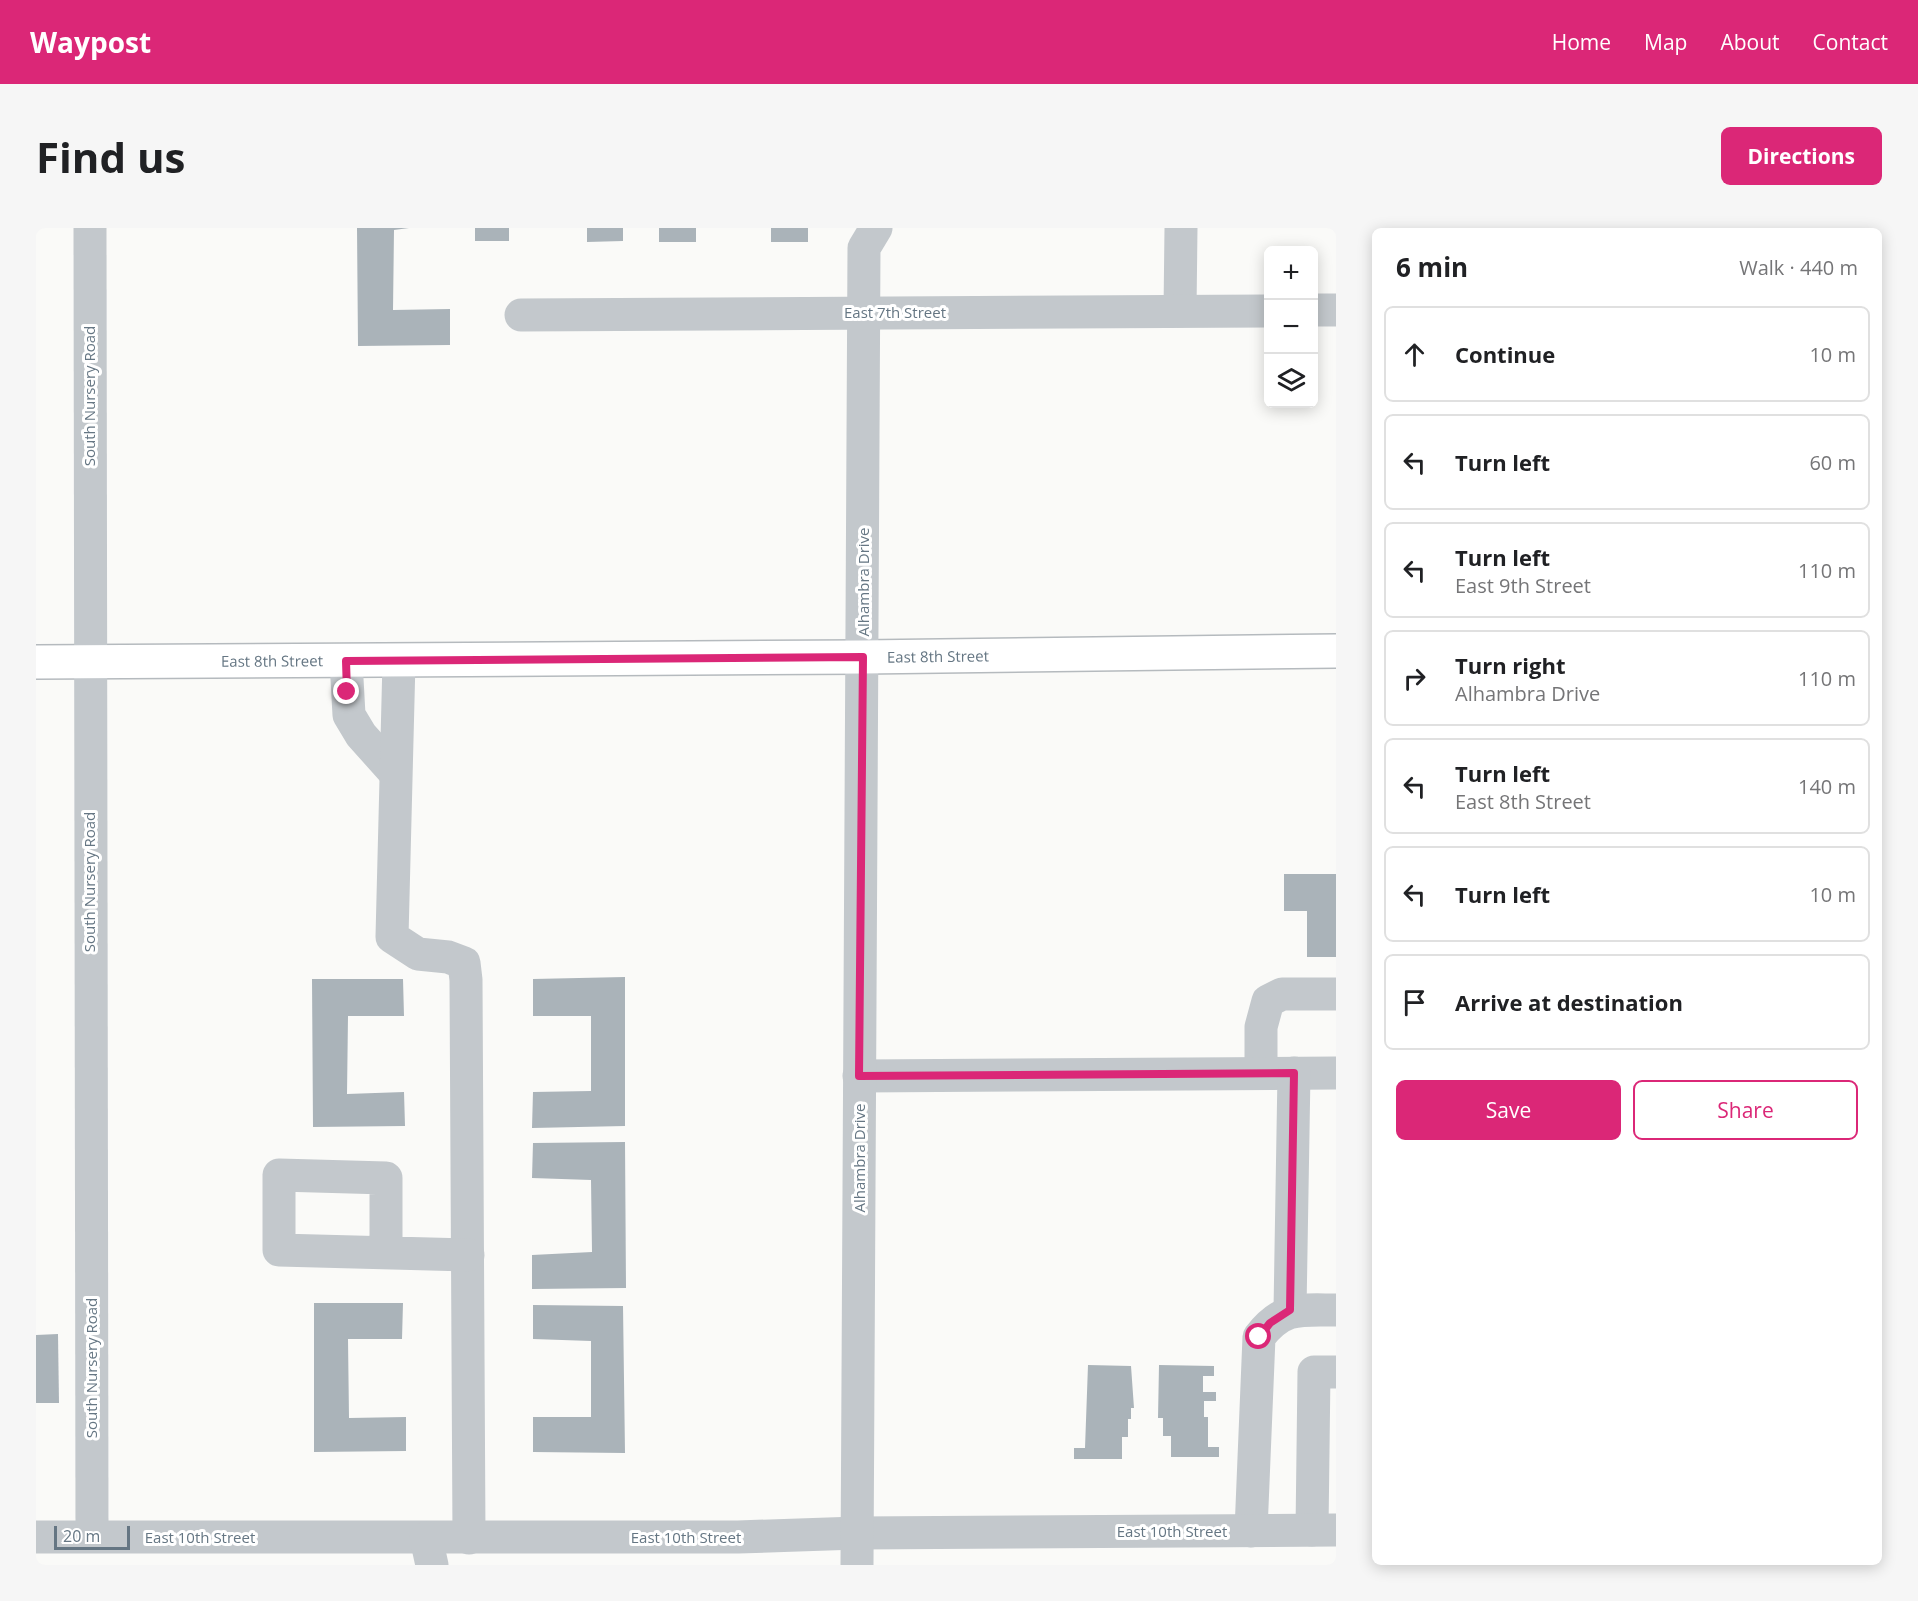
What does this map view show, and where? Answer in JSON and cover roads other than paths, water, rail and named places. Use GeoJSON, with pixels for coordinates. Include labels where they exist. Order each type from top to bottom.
{"type":"FeatureCollection","features":[{"type":"Feature","properties":{"kind":"main road","name":"East 8th Street"},"geometry":{"type":"LineString","coordinates":[[36,662],[399,661],[1336,651]]}},
{"type":"Feature","properties":{"kind":"street","name":"South Nursery Road"},"geometry":{"type":"LineString","coordinates":[[90,228],[92,1536]]}},
{"type":"Feature","properties":{"kind":"street"},"geometry":{"type":"LineString","coordinates":[[1180,311],[1181,228]]}},
{"type":"Feature","properties":{"kind":"street","name":"Alhambra Drive"},"geometry":{"type":"LineString","coordinates":[[857,1565],[864,312],[870,238]]}},
{"type":"Feature","properties":{"kind":"street","name":"East 7th Street"},"geometry":{"type":"LineString","coordinates":[[521,315],[1264,310]]}},
{"type":"Feature","properties":{"kind":"street"},"geometry":{"type":"LineString","coordinates":[[1318,310],[1336,310]]}},
{"type":"Feature","properties":{"kind":"street"},"geometry":{"type":"LineString","coordinates":[[346,661],[349,715],[361,735],[395,773]]}},
{"type":"Feature","properties":{"kind":"street"},"geometry":{"type":"LineString","coordinates":[[399,661],[392,937],[418,954],[448,957],[464,963],[465,972],[469,1538]]}},
{"type":"Feature","properties":{"kind":"street"},"geometry":{"type":"LineString","coordinates":[[1261,1073],[1261,1027],[1268,1000],[1282,994],[1336,994]]}},
{"type":"Feature","properties":{"kind":"street"},"geometry":{"type":"LineString","coordinates":[[1290,1310],[1294,1073]]}},
{"type":"Feature","properties":{"kind":"street"},"geometry":{"type":"LineString","coordinates":[[859,1076],[1336,1073]]}},
{"type":"Feature","properties":{"kind":"street"},"geometry":{"type":"LineString","coordinates":[[386,1253],[468,1255]]}},
{"type":"Feature","properties":{"kind":"street"},"geometry":{"type":"LineString","coordinates":[[1251,1531],[1259,1337],[1270,1323],[1290,1310],[1336,1310]]}},
{"type":"Feature","properties":{"kind":"street"},"geometry":{"type":"LineString","coordinates":[[1324,1530],[1324,1469],[1314,1372],[1336,1372]]}},
{"type":"Feature","properties":{"kind":"street","name":"East 10th Street"},"geometry":{"type":"LineString","coordinates":[[36,1537],[92,1536],[429,1551],[469,1538],[1324,1530]]}}]}
